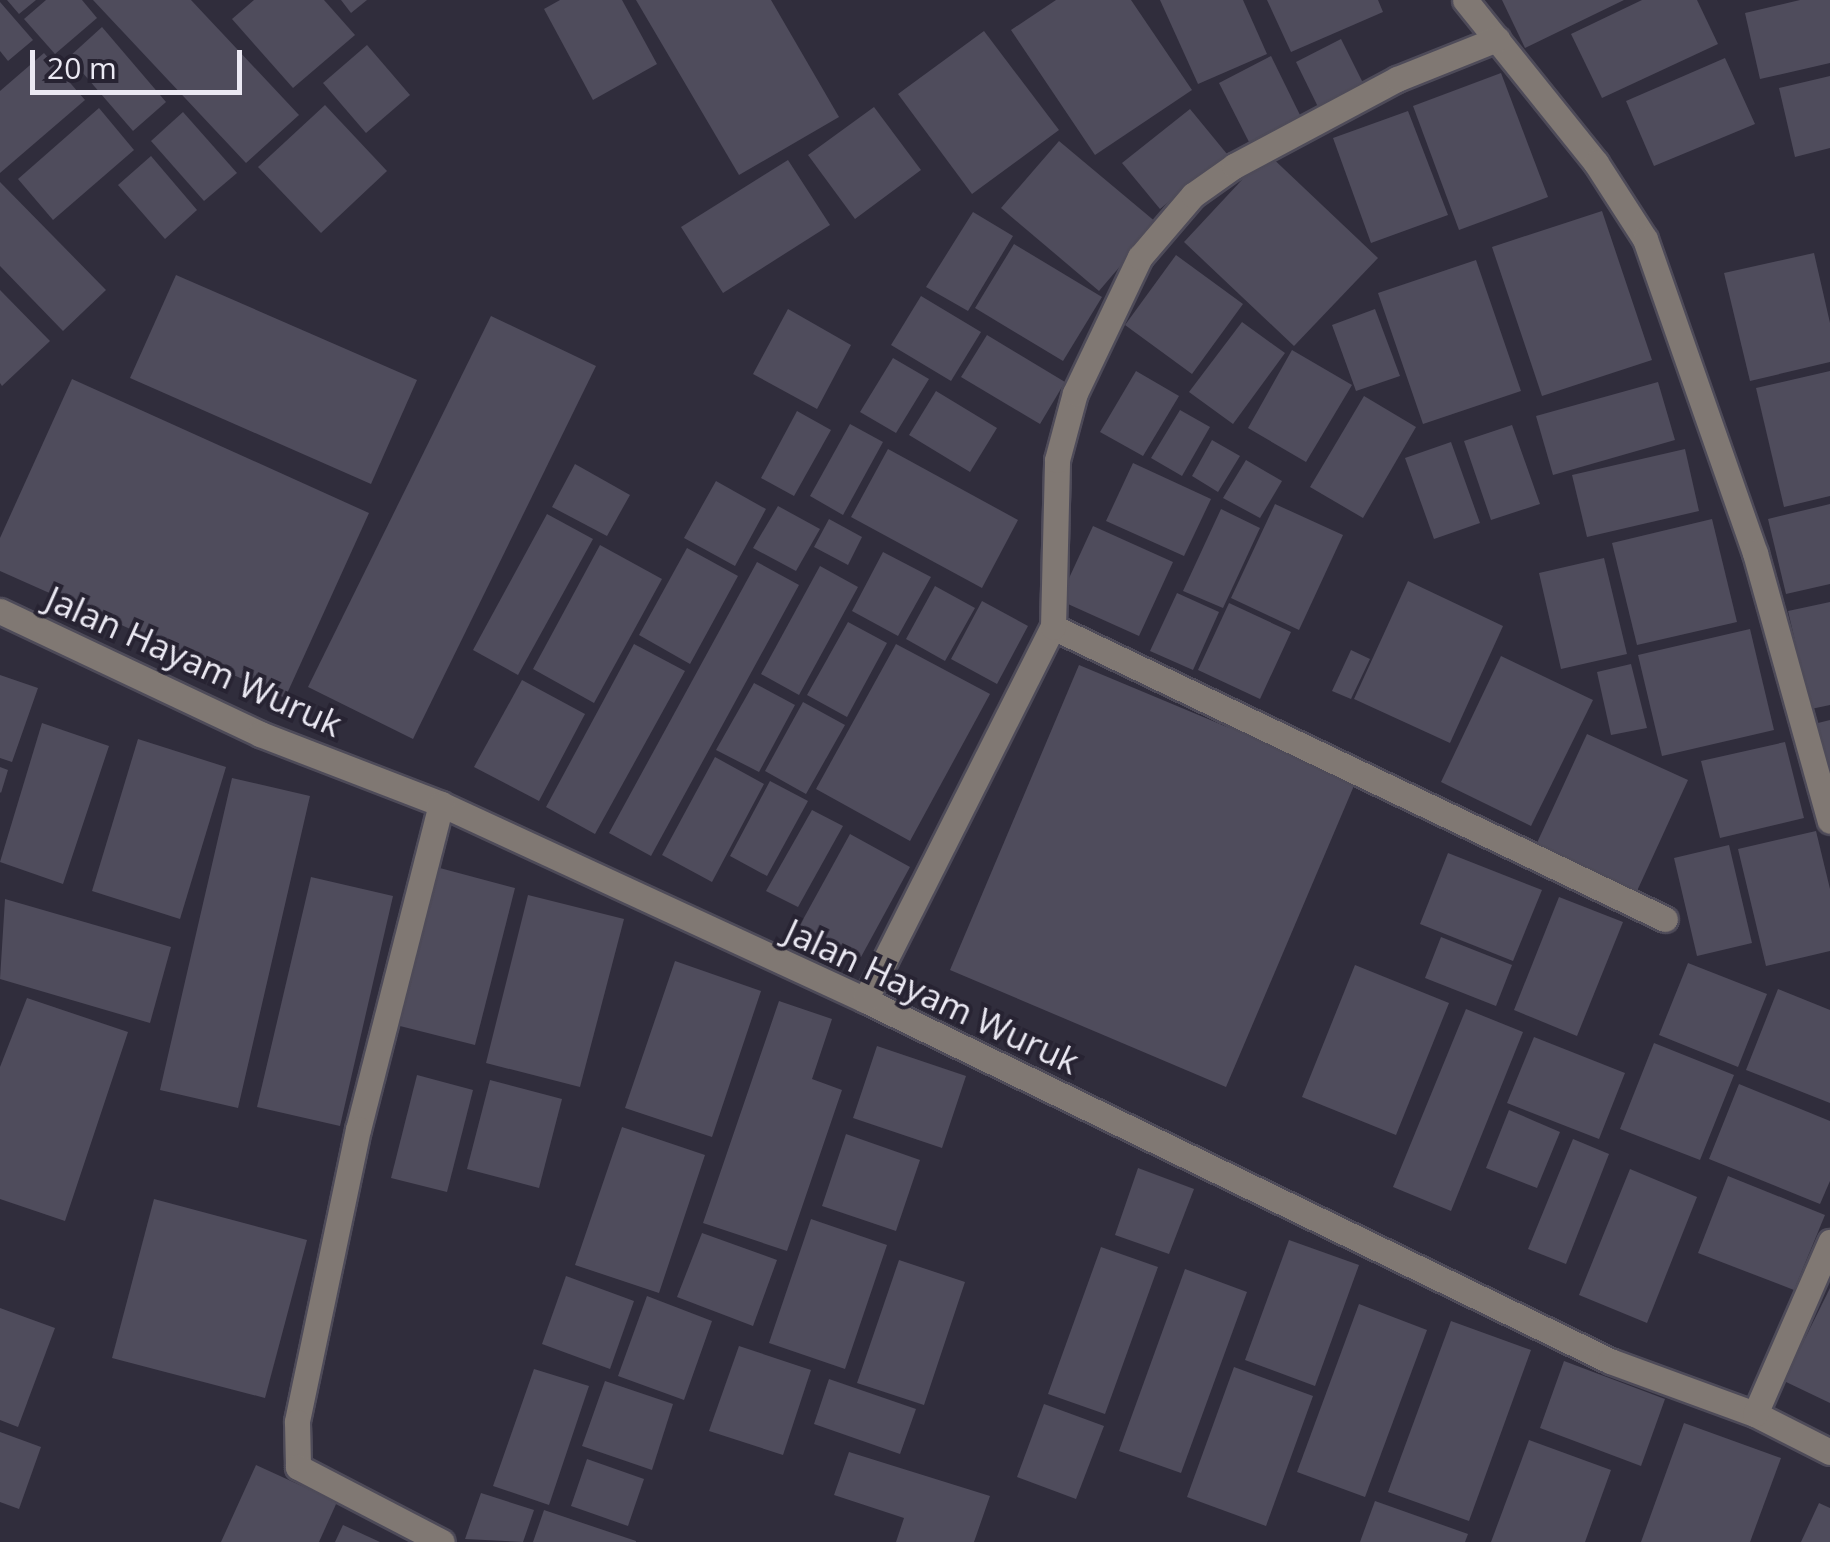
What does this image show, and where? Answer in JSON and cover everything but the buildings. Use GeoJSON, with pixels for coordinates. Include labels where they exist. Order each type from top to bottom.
{"type":"FeatureCollection","features":[{"type":"Feature","properties":{"kind":"street"},"geometry":{"type":"LineString","coordinates":[[1464,0],[1596,162],[1645,239],[1755,553],[1830,821]]}},
{"type":"Feature","properties":{"kind":"street"},"geometry":{"type":"LineString","coordinates":[[865,1000],[1052,627],[1057,460],[1075,393],[1140,257],[1194,195],[1234,166],[1397,80],[1497,39]]}},
{"type":"Feature","properties":{"kind":"street","name":"Jalan Hayam Wuruk"},"geometry":{"type":"LineString","coordinates":[[0,611],[260,734],[441,804],[865,1000],[1610,1361],[1755,1414],[1830,1452]]}},
{"type":"Feature","properties":{"kind":"street"},"geometry":{"type":"LineString","coordinates":[[1052,627],[1665,919]]}},
{"type":"Feature","properties":{"kind":"street"},"geometry":{"type":"LineString","coordinates":[[441,804],[358,1128],[298,1437],[298,1467],[442,1542]]}},
{"type":"Feature","properties":{"kind":"street"},"geometry":{"type":"LineString","coordinates":[[1755,1414],[1830,1242]]}}]}
